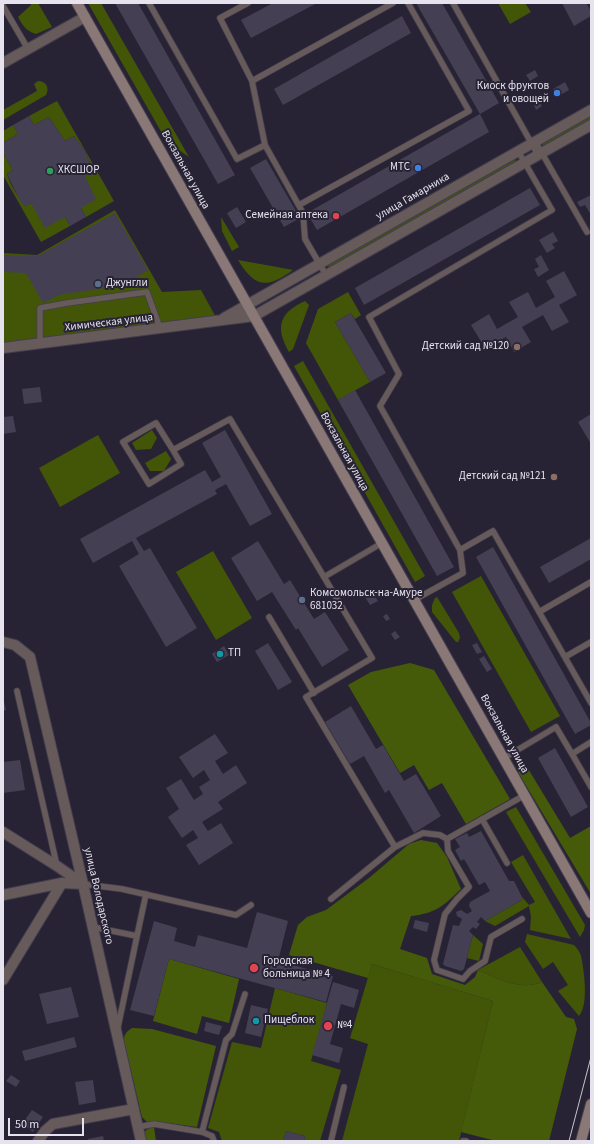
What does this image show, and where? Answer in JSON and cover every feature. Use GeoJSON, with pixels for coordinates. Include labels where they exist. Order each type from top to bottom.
{"type":"FeatureCollection","features":[{"type":"Feature","properties":{"kind":"main road","name":"Вокзальная улица"},"geometry":{"type":"LineString","coordinates":[[77,3],[591,913]]}},
{"type":"Feature","properties":{"kind":"main road"},"geometry":{"type":"LineString","coordinates":[[581,1141],[591,1104]]}},
{"type":"Feature","properties":{"kind":"street"},"geometry":{"type":"LineString","coordinates":[[3,63],[85,17]]}},
{"type":"Feature","properties":{"kind":"street","name":"улица Гамарника"},"geometry":{"type":"LineString","coordinates":[[247,304],[591,110]]}},
{"type":"Feature","properties":{"kind":"street"},"geometry":{"type":"LineString","coordinates":[[254,316],[591,125]]}},
{"type":"Feature","properties":{"kind":"street","name":"Химическая улица"},"geometry":{"type":"LineString","coordinates":[[218,321],[247,304]]}},
{"type":"Feature","properties":{"kind":"street","name":"Химическая улица"},"geometry":{"type":"LineString","coordinates":[[3,348],[254,316]]}},
{"type":"Feature","properties":{"kind":"street","name":"улица Володарского"},"geometry":{"type":"LineString","coordinates":[[3,642],[15,645],[30,657],[141,1141]]}},
{"type":"Feature","properties":{"kind":"street"},"geometry":{"type":"LineString","coordinates":[[3,832],[83,884]]}},
{"type":"Feature","properties":{"kind":"street"},"geometry":{"type":"LineString","coordinates":[[3,895],[62,883],[83,884]]}},
{"type":"Feature","properties":{"kind":"street"},"geometry":{"type":"LineString","coordinates":[[3,980],[62,883]]}},
{"type":"Feature","properties":{"kind":"street"},"geometry":{"type":"LineString","coordinates":[[38,1141],[45,1131],[53,1124],[134,1109]]}},
{"type":"Feature","properties":{"kind":"lane"},"geometry":{"type":"LineString","coordinates":[[149,3],[237,159],[265,145]]}},
{"type":"Feature","properties":{"kind":"lane"},"geometry":{"type":"LineString","coordinates":[[248,3],[220,18],[252,81],[265,145],[303,213],[305,239],[326,275]]}},
{"type":"Feature","properties":{"kind":"lane"},"geometry":{"type":"LineString","coordinates":[[252,81],[394,3]]}},
{"type":"Feature","properties":{"kind":"lane"},"geometry":{"type":"LineString","coordinates":[[299,205],[469,111],[408,3]]}},
{"type":"Feature","properties":{"kind":"lane"},"geometry":{"type":"LineString","coordinates":[[453,3],[587,232]]}},
{"type":"Feature","properties":{"kind":"lane"},"geometry":{"type":"LineString","coordinates":[[3,6],[28,49]]}},
{"type":"Feature","properties":{"kind":"lane"},"geometry":{"type":"LineString","coordinates":[[414,600],[463,573],[460,550],[380,406],[399,374],[369,317],[552,210],[518,151]]}},
{"type":"Feature","properties":{"kind":"lane"},"geometry":{"type":"LineString","coordinates":[[40,343],[40,308],[147,292],[160,328]]}},
{"type":"Feature","properties":{"kind":"lane"},"geometry":{"type":"LineString","coordinates":[[172,450],[230,419],[372,658],[306,697],[395,847]]}},
{"type":"Feature","properties":{"kind":"lane"},"geometry":{"type":"LineString","coordinates":[[156,422],[172,450],[181,464],[149,484],[124,442],[156,422]]}},
{"type":"Feature","properties":{"kind":"lane"},"geometry":{"type":"LineString","coordinates":[[460,550],[493,531],[591,703]]}},
{"type":"Feature","properties":{"kind":"lane"},"geometry":{"type":"LineString","coordinates":[[324,578],[382,544]]}},
{"type":"Feature","properties":{"kind":"lane"},"geometry":{"type":"LineString","coordinates":[[539,612],[591,582]]}},
{"type":"Feature","properties":{"kind":"lane"},"geometry":{"type":"LineString","coordinates":[[269,617],[314,693]]}},
{"type":"Feature","properties":{"kind":"lane"},"geometry":{"type":"LineString","coordinates":[[565,657],[591,642]]}},
{"type":"Feature","properties":{"kind":"lane"},"geometry":{"type":"LineString","coordinates":[[17,691],[57,866]]}},
{"type":"Feature","properties":{"kind":"lane"},"geometry":{"type":"LineString","coordinates":[[504,758],[556,727],[591,787]]}},
{"type":"Feature","properties":{"kind":"lane"},"geometry":{"type":"LineString","coordinates":[[572,754],[591,742]]}},
{"type":"Feature","properties":{"kind":"lane"},"geometry":{"type":"LineString","coordinates":[[447,839],[525,795]]}},
{"type":"Feature","properties":{"kind":"lane"},"geometry":{"type":"LineString","coordinates":[[482,819],[507,863]]}},
{"type":"Feature","properties":{"kind":"lane"},"geometry":{"type":"LineString","coordinates":[[331,899],[395,847],[423,833],[440,835],[447,839]]}},
{"type":"Feature","properties":{"kind":"lane"},"geometry":{"type":"LineString","coordinates":[[447,839],[448,851],[469,887],[445,914],[434,960],[437,970],[463,979],[470,971],[485,961],[491,937],[522,919]]}},
{"type":"Feature","properties":{"kind":"lane"},"geometry":{"type":"LineString","coordinates":[[83,884],[122,889],[236,915],[250,906]]}},
{"type":"Feature","properties":{"kind":"lane"},"geometry":{"type":"LineString","coordinates":[[117,1034],[146,894]]}},
{"type":"Feature","properties":{"kind":"lane"},"geometry":{"type":"LineString","coordinates":[[93,927],[137,936]]}},
{"type":"Feature","properties":{"kind":"lane"},"geometry":{"type":"LineString","coordinates":[[202,1132],[226,1040],[232,1034],[245,994]]}},
{"type":"Feature","properties":{"kind":"lane"},"geometry":{"type":"LineString","coordinates":[[331,1141],[344,1087]]}},
{"type":"Feature","properties":{"kind":"lane"},"geometry":{"type":"LineString","coordinates":[[138,1127],[154,1124],[202,1132],[212,1136],[214,1141]]}},
{"type":"Feature","properties":{"kind":"green space"},"geometry":{"type":"Polygon","coordinates":[[[31,3],[38,3],[52,27],[36,34],[25,28],[18,17],[31,5],[31,3]]]}},
{"type":"Feature","properties":{"kind":"green space"},"geometry":{"type":"Polygon","coordinates":[[[88,3],[101,3],[189,157],[167,142],[88,3]]]}},
{"type":"Feature","properties":{"kind":"green space"},"geometry":{"type":"Polygon","coordinates":[[[498,3],[525,3],[531,12],[510,24],[498,3]]]}},
{"type":"Feature","properties":{"kind":"green space"},"geometry":{"type":"Polygon","coordinates":[[[38,81],[43,82],[46,85],[48,90],[46,95],[3,120],[3,110],[37,91],[34,84],[38,81]]]}},
{"type":"Feature","properties":{"kind":"green space"},"geometry":{"type":"Polygon","coordinates":[[[57,101],[114,201],[86,217],[81,208],[84,174],[92,169],[85,151],[74,136],[65,141],[49,117],[34,125],[29,116],[57,101]]]}},
{"type":"Feature","properties":{"kind":"green space"},"geometry":{"type":"Polygon","coordinates":[[[591,114],[591,121],[544,147],[543,146],[542,142],[591,114]]]}},
{"type":"Feature","properties":{"kind":"green space"},"geometry":{"type":"Polygon","coordinates":[[[13,125],[18,134],[3,143],[3,131],[13,125]]]}},
{"type":"Feature","properties":{"kind":"green space"},"geometry":{"type":"Polygon","coordinates":[[[3,153],[13,170],[7,174],[10,183],[26,206],[31,203],[65,217],[70,226],[41,242],[3,175],[3,153]]]}},
{"type":"Feature","properties":{"kind":"green space"},"geometry":{"type":"Polygon","coordinates":[[[514,158],[516,163],[330,268],[328,266],[328,264],[514,158]]]}},
{"type":"Feature","properties":{"kind":"green space"},"geometry":{"type":"Polygon","coordinates":[[[115,210],[162,292],[201,290],[218,321],[3,348],[3,253],[37,255],[115,210]]]}},
{"type":"Feature","properties":{"kind":"green space"},"geometry":{"type":"Polygon","coordinates":[[[221,217],[239,247],[232,251],[222,231],[221,217]]]}},
{"type":"Feature","properties":{"kind":"green space"},"geometry":{"type":"Polygon","coordinates":[[[238,260],[293,270],[269,283],[262,283],[250,276],[238,260]]]}},
{"type":"Feature","properties":{"kind":"green space"},"geometry":{"type":"Polygon","coordinates":[[[348,292],[361,315],[355,319],[351,313],[335,322],[370,382],[338,400],[306,343],[318,309],[348,292]]]}},
{"type":"Feature","properties":{"kind":"green space"},"geometry":{"type":"Polygon","coordinates":[[[305,301],[309,305],[293,349],[289,352],[282,335],[282,322],[290,311],[305,301]]]}},
{"type":"Feature","properties":{"kind":"green space"},"geometry":{"type":"Polygon","coordinates":[[[303,361],[425,576],[415,582],[294,366],[303,361]]]}},
{"type":"Feature","properties":{"kind":"green space"},"geometry":{"type":"Polygon","coordinates":[[[152,430],[157,438],[151,449],[136,450],[132,443],[152,430]]]}},
{"type":"Feature","properties":{"kind":"green space"},"geometry":{"type":"Polygon","coordinates":[[[98,435],[120,473],[60,507],[39,468],[98,435]]]}},
{"type":"Feature","properties":{"kind":"green space"},"geometry":{"type":"Polygon","coordinates":[[[166,451],[171,459],[164,471],[150,471],[145,463],[166,451]]]}},
{"type":"Feature","properties":{"kind":"green space"},"geometry":{"type":"Polygon","coordinates":[[[213,551],[252,618],[216,640],[176,572],[213,551]]]}},
{"type":"Feature","properties":{"kind":"green space"},"geometry":{"type":"Polygon","coordinates":[[[481,576],[560,716],[531,732],[452,592],[481,576]]]}},
{"type":"Feature","properties":{"kind":"green space"},"geometry":{"type":"Polygon","coordinates":[[[437,597],[459,633],[460,638],[458,642],[456,642],[432,612],[432,605],[437,597]]]}},
{"type":"Feature","properties":{"kind":"green space"},"geometry":{"type":"Polygon","coordinates":[[[410,663],[434,670],[510,799],[466,824],[442,783],[429,790],[414,765],[400,773],[348,685],[371,672],[410,663]]]}},
{"type":"Feature","properties":{"kind":"green space"},"geometry":{"type":"Polygon","coordinates":[[[527,767],[570,838],[591,826],[591,894],[518,772],[527,767]]]}},
{"type":"Feature","properties":{"kind":"green space"},"geometry":{"type":"Polygon","coordinates":[[[516,807],[585,925],[580,937],[506,812],[516,807]]]}},
{"type":"Feature","properties":{"kind":"green space"},"geometry":{"type":"Polygon","coordinates":[[[421,840],[437,843],[447,857],[461,889],[434,911],[411,916],[400,949],[427,958],[432,974],[465,985],[475,977],[478,970],[518,985],[542,982],[566,1017],[574,1019],[577,1029],[549,1141],[496,1141],[461,1132],[493,1001],[372,964],[368,978],[289,955],[298,925],[307,917],[326,910],[369,878],[409,844],[421,840]]]}},
{"type":"Feature","properties":{"kind":"green space"},"geometry":{"type":"Polygon","coordinates":[[[523,855],[571,939],[530,930],[531,917],[529,906],[495,926],[485,921],[522,900],[522,897],[529,905],[535,902],[511,862],[523,855]]]}},
{"type":"Feature","properties":{"kind":"green space"},"geometry":{"type":"Polygon","coordinates":[[[527,934],[574,945],[578,950],[581,955],[585,987],[584,1004],[579,1016],[558,991],[568,985],[553,962],[543,969],[525,942],[527,934]]]}},
{"type":"Feature","properties":{"kind":"green space"},"geometry":{"type":"Polygon","coordinates":[[[473,935],[483,944],[479,961],[467,958],[473,935]]]}},
{"type":"Feature","properties":{"kind":"green space"},"geometry":{"type":"Polygon","coordinates":[[[520,947],[542,982],[518,985],[478,970],[520,947]]]}},
{"type":"Feature","properties":{"kind":"green space"},"geometry":{"type":"Polygon","coordinates":[[[169,959],[239,979],[229,1023],[202,1016],[197,1034],[153,1021],[169,959]]]}},
{"type":"Feature","properties":{"kind":"green space"},"geometry":{"type":"Polygon","coordinates":[[[372,964],[493,1001],[459,1141],[342,1141],[368,1044],[350,1038],[372,964]]]}},
{"type":"Feature","properties":{"kind":"green space"},"geometry":{"type":"Polygon","coordinates":[[[275,988],[327,1003],[311,1061],[341,1070],[320,1141],[304,1141],[305,1136],[286,1131],[283,1141],[222,1141],[219,1132],[208,1128],[232,1042],[261,1048],[275,988]]]}},
{"type":"Feature","properties":{"kind":"green space"},"geometry":{"type":"Polygon","coordinates":[[[132,1028],[152,1029],[216,1046],[197,1127],[153,1121],[147,1122],[142,1117],[124,1041],[126,1033],[132,1028]]]}},
{"type":"Feature","properties":{"kind":"green space"},"geometry":{"type":"Polygon","coordinates":[[[154,1127],[156,1141],[146,1141],[144,1132],[149,1128],[154,1127]]]}},
{"type":"Feature","properties":{"kind":"building"},"geometry":{"type":"Polygon","coordinates":[[[115,3],[138,3],[235,175],[218,184],[115,3]]]}},
{"type":"Feature","properties":{"kind":"building"},"geometry":{"type":"Polygon","coordinates":[[[273,3],[317,3],[251,38],[241,20],[273,3]]]}},
{"type":"Feature","properties":{"kind":"building"},"geometry":{"type":"Polygon","coordinates":[[[416,3],[442,3],[499,103],[480,114],[416,3]]]}},
{"type":"Feature","properties":{"kind":"building"},"geometry":{"type":"Polygon","coordinates":[[[562,3],[586,3],[591,11],[591,16],[574,26],[562,3]]]}},
{"type":"Feature","properties":{"kind":"building"},"geometry":{"type":"Polygon","coordinates":[[[402,16],[411,33],[283,105],[274,89],[402,16]]]}},
{"type":"Feature","properties":{"kind":"building"},"geometry":{"type":"Polygon","coordinates":[[[535,70],[538,76],[530,81],[526,75],[535,70]]]}},
{"type":"Feature","properties":{"kind":"building"},"geometry":{"type":"Polygon","coordinates":[[[565,82],[569,90],[557,97],[553,89],[565,82]]]}},
{"type":"Feature","properties":{"kind":"building"},"geometry":{"type":"Polygon","coordinates":[[[539,102],[542,106],[536,110],[534,105],[539,102]]]}},
{"type":"Feature","properties":{"kind":"building"},"geometry":{"type":"Polygon","coordinates":[[[480,114],[489,132],[317,230],[307,213],[480,114]]]}},
{"type":"Feature","properties":{"kind":"building","name":"ХКСШОР"},"geometry":{"type":"Polygon","coordinates":[[[29,116],[34,125],[49,117],[65,141],[74,136],[85,151],[92,169],[84,174],[96,199],[81,208],[86,217],[70,226],[65,217],[45,228],[31,203],[25,207],[19,199],[7,174],[13,170],[3,153],[3,143],[18,134],[13,125],[29,116]]]}},
{"type":"Feature","properties":{"kind":"building"},"geometry":{"type":"Polygon","coordinates":[[[266,159],[300,218],[284,227],[250,168],[266,159]]]}},
{"type":"Feature","properties":{"kind":"building"},"geometry":{"type":"Polygon","coordinates":[[[530,188],[540,205],[364,305],[355,288],[530,188]]]}},
{"type":"Feature","properties":{"kind":"building"},"geometry":{"type":"Polygon","coordinates":[[[591,195],[591,215],[585,205],[580,207],[577,202],[591,195]]]}},
{"type":"Feature","properties":{"kind":"building"},"geometry":{"type":"Polygon","coordinates":[[[237,207],[246,222],[236,228],[227,213],[237,207]]]}},
{"type":"Feature","properties":{"kind":"building"},"geometry":{"type":"Polygon","coordinates":[[[115,213],[148,270],[133,279],[118,286],[59,295],[43,303],[26,273],[3,272],[3,255],[38,256],[115,213]]]}},
{"type":"Feature","properties":{"kind":"building"},"geometry":{"type":"Polygon","coordinates":[[[553,232],[558,241],[552,244],[555,248],[547,253],[539,240],[553,232]]]}},
{"type":"Feature","properties":{"kind":"building"},"geometry":{"type":"Polygon","coordinates":[[[541,255],[549,270],[538,277],[534,269],[539,267],[535,259],[541,255]]]}},
{"type":"Feature","properties":{"kind":"building"},"geometry":{"type":"Polygon","coordinates":[[[564,271],[577,295],[559,305],[569,322],[552,331],[543,315],[522,327],[531,342],[514,352],[506,337],[485,348],[471,325],[489,314],[497,329],[518,317],[509,302],[528,292],[536,308],[555,297],[546,281],[564,271]]]}},
{"type":"Feature","properties":{"kind":"building"},"geometry":{"type":"Polygon","coordinates":[[[351,313],[386,373],[370,382],[335,322],[351,313]]]}},
{"type":"Feature","properties":{"kind":"building"},"geometry":{"type":"Polygon","coordinates":[[[40,387],[42,402],[24,404],[22,389],[40,387]]]}},
{"type":"Feature","properties":{"kind":"building"},"geometry":{"type":"Polygon","coordinates":[[[355,390],[454,567],[437,576],[338,400],[355,390]]]}},
{"type":"Feature","properties":{"kind":"building"},"geometry":{"type":"Polygon","coordinates":[[[591,414],[591,444],[578,422],[591,414]]]}},
{"type":"Feature","properties":{"kind":"building"},"geometry":{"type":"Polygon","coordinates":[[[13,416],[16,432],[3,434],[3,417],[13,416]]]}},
{"type":"Feature","properties":{"kind":"building"},"geometry":{"type":"Polygon","coordinates":[[[225,430],[272,514],[250,526],[226,484],[215,490],[217,494],[136,538],[144,551],[150,548],[197,628],[166,647],[119,566],[139,554],[132,541],[93,563],[80,539],[205,470],[212,482],[221,477],[202,443],[225,430]]]}},
{"type":"Feature","properties":{"kind":"building"},"geometry":{"type":"Polygon","coordinates":[[[591,538],[591,559],[549,583],[540,567],[591,538]]]}},
{"type":"Feature","properties":{"kind":"building"},"geometry":{"type":"Polygon","coordinates":[[[258,541],[284,584],[290,580],[314,619],[325,612],[349,650],[322,667],[298,628],[296,630],[272,592],[257,601],[231,558],[258,541]]]}},
{"type":"Feature","properties":{"kind":"building"},"geometry":{"type":"Polygon","coordinates":[[[493,547],[591,723],[591,725],[575,734],[476,557],[493,547]]]}},
{"type":"Feature","properties":{"kind":"building"},"geometry":{"type":"Polygon","coordinates":[[[370,588],[378,601],[370,605],[362,592],[370,588]]]}},
{"type":"Feature","properties":{"kind":"building"},"geometry":{"type":"Polygon","coordinates":[[[387,614],[390,619],[386,621],[383,616],[387,614]]]}},
{"type":"Feature","properties":{"kind":"building"},"geometry":{"type":"Polygon","coordinates":[[[395,631],[400,637],[395,640],[391,634],[395,631]]]}},
{"type":"Feature","properties":{"kind":"building"},"geometry":{"type":"Polygon","coordinates":[[[268,643],[292,682],[278,690],[255,651],[268,643]]]}},
{"type":"Feature","properties":{"kind":"building"},"geometry":{"type":"Polygon","coordinates":[[[477,643],[482,652],[477,654],[472,645],[477,643]]]}},
{"type":"Feature","properties":{"kind":"building","name":"ТП"},"geometry":{"type":"Polygon","coordinates":[[[224,646],[229,655],[217,662],[212,654],[224,646]]]}},
{"type":"Feature","properties":{"kind":"building"},"geometry":{"type":"Polygon","coordinates":[[[484,656],[492,669],[487,672],[479,659],[484,656]]]}},
{"type":"Feature","properties":{"kind":"building"},"geometry":{"type":"Polygon","coordinates":[[[3,697],[6,710],[3,711],[3,697]]]}},
{"type":"Feature","properties":{"kind":"building"},"geometry":{"type":"Polygon","coordinates":[[[351,706],[376,749],[383,745],[404,781],[416,774],[441,816],[414,833],[389,790],[385,793],[364,756],[350,764],[325,722],[351,706]]]}},
{"type":"Feature","properties":{"kind":"building"},"geometry":{"type":"Polygon","coordinates":[[[215,734],[228,753],[215,761],[223,774],[236,765],[247,783],[218,802],[223,809],[202,822],[208,831],[221,823],[233,843],[199,865],[186,845],[198,838],[193,830],[182,838],[168,817],[179,809],[166,788],[181,779],[194,800],[203,794],[199,787],[210,780],[204,770],[193,778],[179,757],[215,734]]]}},
{"type":"Feature","properties":{"kind":"building"},"geometry":{"type":"Polygon","coordinates":[[[555,748],[588,807],[571,817],[538,758],[555,748]]]}},
{"type":"Feature","properties":{"kind":"building"},"geometry":{"type":"Polygon","coordinates":[[[20,760],[25,790],[3,793],[3,762],[20,760]]]}},
{"type":"Feature","properties":{"kind":"building"},"geometry":{"type":"Polygon","coordinates":[[[481,831],[509,881],[514,881],[522,900],[485,921],[481,917],[477,922],[480,924],[476,929],[473,927],[469,931],[473,935],[464,969],[461,971],[443,964],[453,925],[459,926],[462,919],[457,916],[456,912],[461,910],[467,914],[472,911],[469,906],[470,902],[490,891],[485,882],[479,885],[464,859],[461,861],[455,850],[460,847],[455,839],[467,833],[469,837],[481,831]]]}},
{"type":"Feature","properties":{"kind":"building","name":"Городская больница № 4"},"geometry":{"type":"Polygon","coordinates":[[[257,912],[288,921],[278,961],[333,976],[326,1002],[169,959],[154,1016],[130,1010],[154,921],[177,928],[174,941],[195,947],[198,935],[247,948],[257,912]]]}},
{"type":"Feature","properties":{"kind":"building"},"geometry":{"type":"Polygon","coordinates":[[[415,920],[429,923],[427,932],[413,928],[415,920]]]}},
{"type":"Feature","properties":{"kind":"building","name":"№4"},"geometry":{"type":"Polygon","coordinates":[[[333,982],[359,990],[354,1008],[341,1004],[330,1044],[343,1048],[339,1063],[312,1055],[333,982]]]}},
{"type":"Feature","properties":{"kind":"building"},"geometry":{"type":"Polygon","coordinates":[[[71,987],[79,1017],[47,1024],[39,994],[71,987]]]}},
{"type":"Feature","properties":{"kind":"building","name":"Пищеблок"},"geometry":{"type":"Polygon","coordinates":[[[251,1005],[268,1009],[261,1037],[245,1033],[251,1005]]]}},
{"type":"Feature","properties":{"kind":"building"},"geometry":{"type":"Polygon","coordinates":[[[206,1022],[222,1026],[219,1035],[204,1031],[206,1022]]]}},
{"type":"Feature","properties":{"kind":"building"},"geometry":{"type":"Polygon","coordinates":[[[74,1037],[77,1047],[25,1061],[22,1051],[74,1037]]]}},
{"type":"Feature","properties":{"kind":"building"},"geometry":{"type":"Polygon","coordinates":[[[11,1075],[20,1081],[16,1087],[6,1081],[11,1075]]]}},
{"type":"Feature","properties":{"kind":"building"},"geometry":{"type":"Polygon","coordinates":[[[93,1080],[96,1102],[79,1105],[75,1082],[93,1080]]]}},
{"type":"Feature","properties":{"kind":"building"},"geometry":{"type":"Polygon","coordinates":[[[32,1110],[43,1117],[33,1132],[22,1124],[32,1110]]]}},
{"type":"Feature","properties":{"kind":"building"},"geometry":{"type":"Polygon","coordinates":[[[286,1131],[305,1136],[304,1141],[283,1141],[286,1131]]]}},
{"type":"Feature","properties":{"kind":"building"},"geometry":{"type":"Polygon","coordinates":[[[103,1136],[104,1141],[88,1141],[88,1139],[103,1136]]]}},
{"type":"Feature","properties":{"kind":"tram line"},"geometry":{"type":"LineString","coordinates":[[569,1141],[591,1057]]}},
{"type":"Feature","properties":{"kind":"place","name":"Киоск фруктов и овощей"},"geometry":{"type":"Point","coordinates":[557,93]}},
{"type":"Feature","properties":{"kind":"place","name":"МТС"},"geometry":{"type":"Point","coordinates":[418,168]}},
{"type":"Feature","properties":{"kind":"place","name":"ХКСШОР"},"geometry":{"type":"Point","coordinates":[50,171]}},
{"type":"Feature","properties":{"kind":"place","name":"Семейная аптека"},"geometry":{"type":"Point","coordinates":[336,216]}},
{"type":"Feature","properties":{"kind":"place","name":"Джунгли"},"geometry":{"type":"Point","coordinates":[98,284]}},
{"type":"Feature","properties":{"kind":"place","name":"Детский сад №120"},"geometry":{"type":"Point","coordinates":[517,347]}},
{"type":"Feature","properties":{"kind":"place","name":"Детский сад №121"},"geometry":{"type":"Point","coordinates":[554,477]}},
{"type":"Feature","properties":{"kind":"place","name":"Комсомольск-на-Амуре 681032"},"geometry":{"type":"Point","coordinates":[302,600]}},
{"type":"Feature","properties":{"kind":"place","name":"ТП"},"geometry":{"type":"Point","coordinates":[220,654]}},
{"type":"Feature","properties":{"kind":"place","name":"Городская больница № 4"},"geometry":{"type":"Point","coordinates":[254,968]}},
{"type":"Feature","properties":{"kind":"place","name":"Пищеблок"},"geometry":{"type":"Point","coordinates":[256,1021]}},
{"type":"Feature","properties":{"kind":"place","name":"№4"},"geometry":{"type":"Point","coordinates":[328,1026]}}]}
